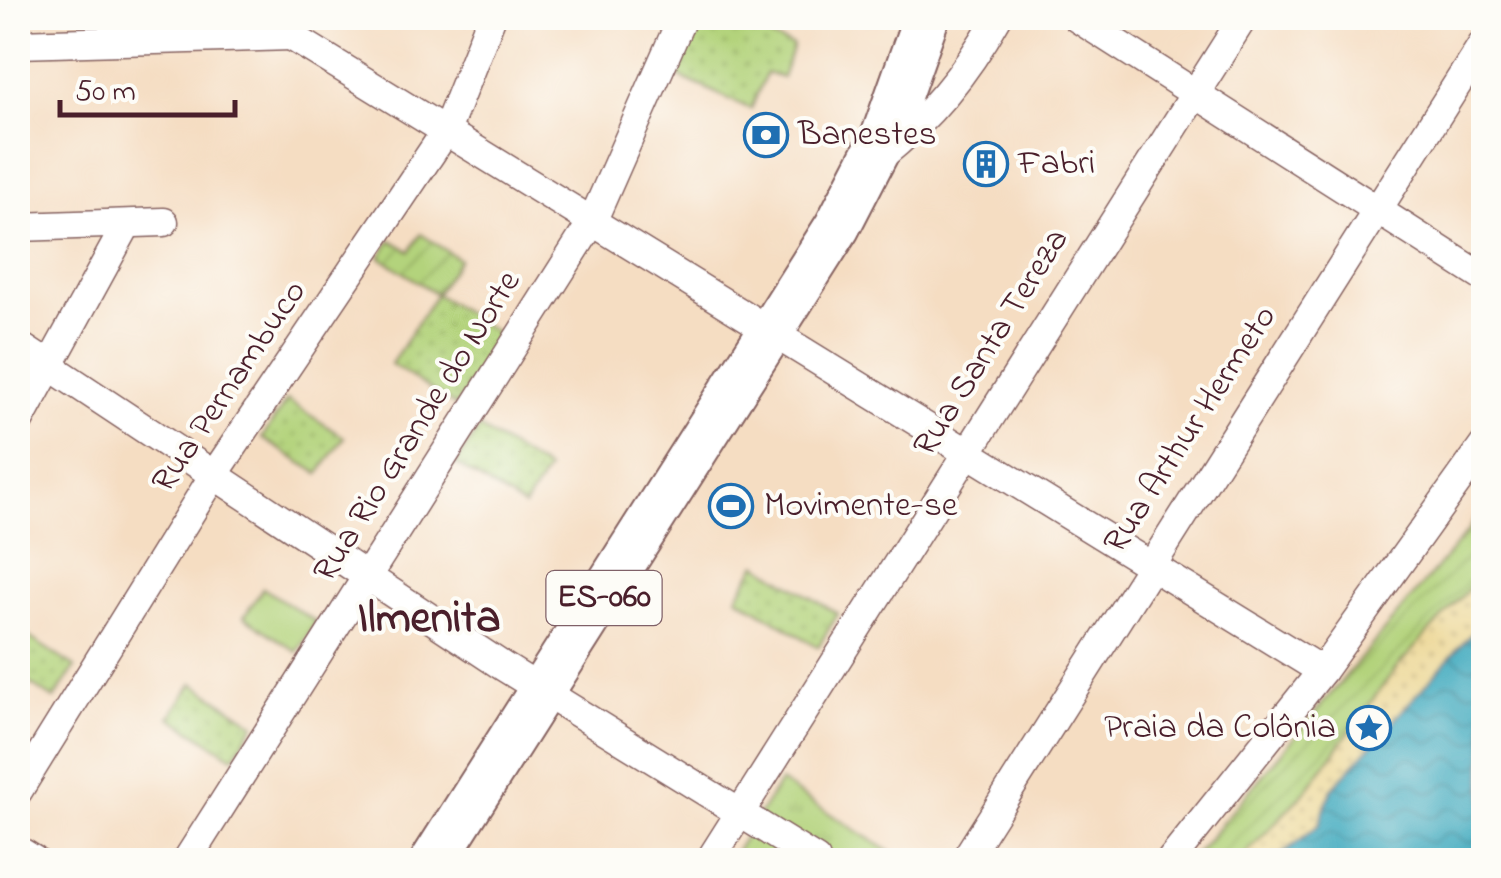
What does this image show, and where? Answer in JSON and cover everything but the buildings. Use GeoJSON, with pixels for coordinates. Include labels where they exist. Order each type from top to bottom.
{"type":"FeatureCollection","features":[{"type":"Feature","properties":{"kind":"main road","name":"ES-060"},"geometry":{"type":"LineString","coordinates":[[434,860],[771,334],[870,166],[900,99],[926,18]]}},
{"type":"Feature","properties":{"kind":"street","name":"Rua Pernambuco"},"geometry":{"type":"LineString","coordinates":[[18,791],[214,476],[446,132],[491,18]]}},
{"type":"Feature","properties":{"kind":"street","name":"Rua Rio Grande do Norte"},"geometry":{"type":"LineString","coordinates":[[187,860],[592,222],[682,18]]}},
{"type":"Feature","properties":{"kind":"street"},"geometry":{"type":"LineString","coordinates":[[870,166],[938,107],[997,18]]}},
{"type":"Feature","properties":{"kind":"street"},"geometry":{"type":"LineString","coordinates":[[1077,18],[1484,278]]}},
{"type":"Feature","properties":{"kind":"street","name":"Rua Santa Tereza"},"geometry":{"type":"LineString","coordinates":[[710,860],[1243,18]]}},
{"type":"Feature","properties":{"kind":"street"},"geometry":{"type":"LineString","coordinates":[[18,44],[295,27],[446,132],[1322,671]]}},
{"type":"Feature","properties":{"kind":"street","name":"Rua Arthur Hermeto"},"geometry":{"type":"LineString","coordinates":[[965,860],[1150,562],[1484,42]]}},
{"type":"Feature","properties":{"kind":"street"},"geometry":{"type":"LineString","coordinates":[[18,227],[164,222]]}},
{"type":"Feature","properties":{"kind":"street"},"geometry":{"type":"LineString","coordinates":[[18,423],[127,224]]}},
{"type":"Feature","properties":{"kind":"street"},"geometry":{"type":"LineString","coordinates":[[18,345],[367,576],[816,860]]}},
{"type":"Feature","properties":{"kind":"street"},"geometry":{"type":"LineString","coordinates":[[1171,860],[1322,671],[1484,445]]}},
{"type":"Feature","properties":{"kind":"street"},"geometry":{"type":"LineString","coordinates":[[18,850],[34,860]]}},
{"type":"Feature","properties":{"kind":"green space"},"geometry":{"type":"Polygon","coordinates":[[[697,18],[777,18],[770,37],[793,46],[782,78],[766,73],[751,109],[676,75],[697,18]]]}},
{"type":"Feature","properties":{"kind":"green space"},"geometry":{"type":"Polygon","coordinates":[[[421,234],[459,259],[436,294],[380,257],[391,240],[410,251],[421,234]]]}},
{"type":"Feature","properties":{"kind":"green space"},"geometry":{"type":"Polygon","coordinates":[[[436,294],[502,336],[456,406],[391,364],[436,294]]]}},
{"type":"Feature","properties":{"kind":"green space"},"geometry":{"type":"Polygon","coordinates":[[[287,400],[344,437],[319,474],[262,438],[287,400]]]}},
{"type":"Feature","properties":{"kind":"green space"},"geometry":{"type":"Polygon","coordinates":[[[479,428],[547,470],[524,507],[456,464],[479,428]]]}},
{"type":"Feature","properties":{"kind":"green space"},"geometry":{"type":"Polygon","coordinates":[[[1483,506],[1483,573],[1396,668],[1307,789],[1240,860],[1191,860],[1467,532],[1483,506]]]}},
{"type":"Feature","properties":{"kind":"green space"},"geometry":{"type":"Polygon","coordinates":[[[757,564],[838,614],[818,647],[737,597],[757,564]]]}},
{"type":"Feature","properties":{"kind":"green space"},"geometry":{"type":"Polygon","coordinates":[[[263,588],[316,622],[297,652],[244,617],[263,588]]]}},
{"type":"Feature","properties":{"kind":"green space"},"geometry":{"type":"Polygon","coordinates":[[[18,630],[75,667],[54,699],[18,676],[18,630]]]}},
{"type":"Feature","properties":{"kind":"green space"},"geometry":{"type":"Polygon","coordinates":[[[193,683],[255,724],[233,757],[170,717],[193,683]]]}},
{"type":"Feature","properties":{"kind":"green space"},"geometry":{"type":"Polygon","coordinates":[[[780,782],[903,860],[730,860],[780,782]]]}},
{"type":"Feature","properties":{"kind":"sand","name":"Praia da Colônia"},"geometry":{"type":"Polygon","coordinates":[[[1483,573],[1483,621],[1333,789],[1319,825],[1275,860],[1240,860],[1307,789],[1395,668],[1483,573]]]}},
{"type":"Feature","properties":{"kind":"water"},"geometry":{"type":"Polygon","coordinates":[[[1483,621],[1483,860],[1275,860],[1319,825],[1332,789],[1483,621]]]}},
{"type":"Feature","properties":{"kind":"place","name":"Banestes"},"geometry":{"type":"Point","coordinates":[766,135]}},
{"type":"Feature","properties":{"kind":"place","name":"Fabri"},"geometry":{"type":"Point","coordinates":[986,164]}},
{"type":"Feature","properties":{"kind":"place","name":"Movimente-se"},"geometry":{"type":"Point","coordinates":[731,506]}},
{"type":"Feature","properties":{"kind":"place","name":"Praia da Colônia"},"geometry":{"type":"Point","coordinates":[1369,728]}},
{"type":"Feature","properties":{"kind":"district","name":"Ilmenita"},"geometry":{"type":"Point","coordinates":[429,620]}}]}
